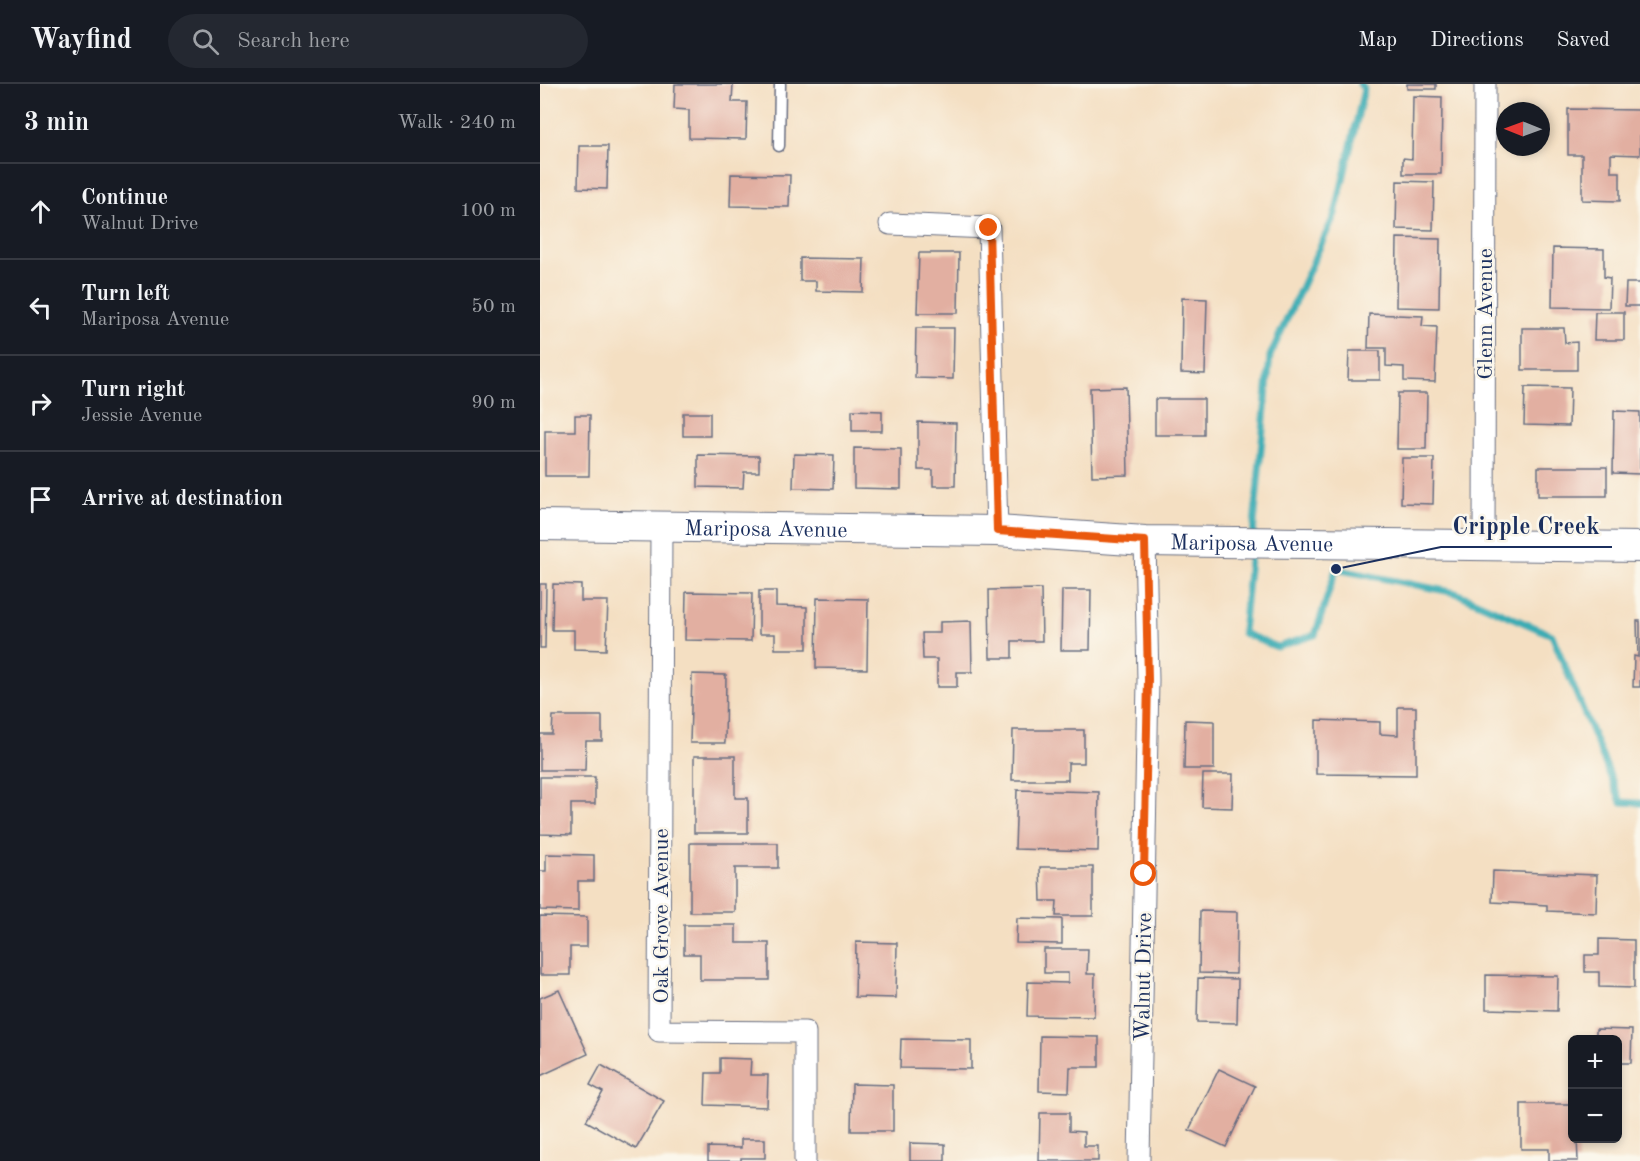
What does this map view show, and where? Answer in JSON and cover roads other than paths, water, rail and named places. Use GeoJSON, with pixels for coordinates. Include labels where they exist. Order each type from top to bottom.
{"type":"FeatureCollection","features":[{"type":"Feature","properties":{"kind":"street","name":"Glenn Avenue"},"geometry":{"type":"LineString","coordinates":[[1484,544],[1485,84]]}},
{"type":"Feature","properties":{"kind":"street"},"geometry":{"type":"LineString","coordinates":[[890,224],[989,228],[997,531]]}},
{"type":"Feature","properties":{"kind":"street","name":"Mariposa Avenue"},"geometry":{"type":"LineString","coordinates":[[540,525],[997,531],[1145,541],[1640,547]]}},
{"type":"Feature","properties":{"kind":"street","name":"Oak Grove Avenue"},"geometry":{"type":"LineString","coordinates":[[661,525],[659,1031],[806,1032],[805,1161]]}},
{"type":"Feature","properties":{"kind":"street","name":"Walnut Drive"},"geometry":{"type":"LineString","coordinates":[[1139,1161],[1148,680],[1145,541]]}},
{"type":"Feature","properties":{"kind":"lane"},"geometry":{"type":"LineString","coordinates":[[779,146],[780,84]]}},
{"type":"Feature","properties":{"kind":"waterway"},"geometry":{"type":"LineString","coordinates":[[1253,535],[1270,356],[1335,214],[1364,89],[1360,84]]}},
{"type":"Feature","properties":{"kind":"waterway"},"geometry":{"type":"LineString","coordinates":[[1251,549],[1243,633],[1277,647],[1315,635],[1336,569],[1456,593],[1552,635],[1621,802],[1640,803]]}},
{"type":"Feature","properties":{"kind":"place","name":"Cripple Creek"},"geometry":{"type":"Point","coordinates":[1336,569]}}]}
